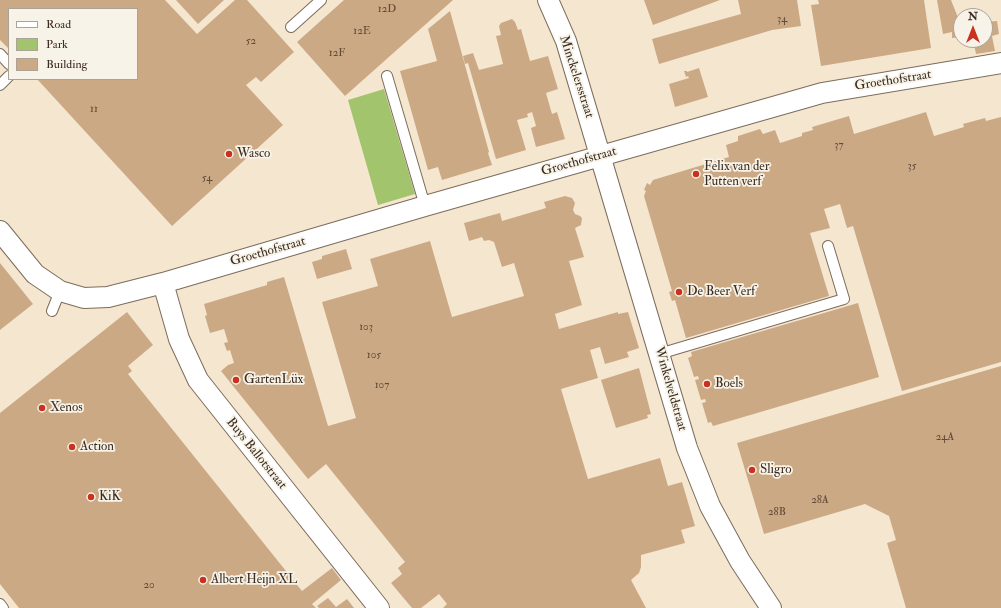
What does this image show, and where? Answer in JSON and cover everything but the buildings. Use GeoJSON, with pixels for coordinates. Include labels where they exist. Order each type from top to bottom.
{"type":"FeatureCollection","features":[{"type":"Feature","properties":{"kind":"street","name":"Minckelersstraat"},"geometry":{"type":"LineString","coordinates":[[548,0],[566,41],[601,156]]}},
{"type":"Feature","properties":{"kind":"street","name":"Groethofstraat"},"geometry":{"type":"LineString","coordinates":[[0,231],[35,274],[60,291],[84,298],[108,297],[163,283],[425,206],[822,93],[1001,63]]}},
{"type":"Feature","properties":{"kind":"street","name":"Winkelveldstraat"},"geometry":{"type":"LineString","coordinates":[[601,156],[687,448],[710,506],[740,561],[770,608]]}},
{"type":"Feature","properties":{"kind":"street","name":"Buys Ballotstraat"},"geometry":{"type":"LineString","coordinates":[[163,283],[179,339],[198,380],[379,608]]}},
{"type":"Feature","properties":{"kind":"lane"},"geometry":{"type":"LineString","coordinates":[[291,27],[321,0]]}},
{"type":"Feature","properties":{"kind":"lane"},"geometry":{"type":"LineString","coordinates":[[0,54],[8,63]]}},
{"type":"Feature","properties":{"kind":"lane"},"geometry":{"type":"LineString","coordinates":[[387,76],[425,206]]}},
{"type":"Feature","properties":{"kind":"lane"},"geometry":{"type":"LineString","coordinates":[[0,85],[8,77]]}},
{"type":"Feature","properties":{"kind":"lane"},"geometry":{"type":"LineString","coordinates":[[659,354],[844,299],[828,246]]}},
{"type":"Feature","properties":{"kind":"lane"},"geometry":{"type":"LineString","coordinates":[[52,310],[60,291]]}},
{"type":"Feature","properties":{"kind":"green space"},"geometry":{"type":"Polygon","coordinates":[[[384,89],[415,194],[378,205],[348,100],[384,89]]]}},
{"type":"Feature","properties":{"kind":"place","name":"Wasco"},"geometry":{"type":"Point","coordinates":[229,154]}},
{"type":"Feature","properties":{"kind":"place","name":"Felix van der Putten verf"},"geometry":{"type":"Point","coordinates":[696,174]}},
{"type":"Feature","properties":{"kind":"place","name":"De Beer Verf"},"geometry":{"type":"Point","coordinates":[679,292]}},
{"type":"Feature","properties":{"kind":"place","name":"GartenLüx"},"geometry":{"type":"Point","coordinates":[236,380]}},
{"type":"Feature","properties":{"kind":"place","name":"Boels"},"geometry":{"type":"Point","coordinates":[707,384]}},
{"type":"Feature","properties":{"kind":"place","name":"Xenos"},"geometry":{"type":"Point","coordinates":[42,408]}},
{"type":"Feature","properties":{"kind":"place","name":"Action"},"geometry":{"type":"Point","coordinates":[72,447]}},
{"type":"Feature","properties":{"kind":"place","name":"Sligro"},"geometry":{"type":"Point","coordinates":[752,470]}},
{"type":"Feature","properties":{"kind":"place","name":"KiK"},"geometry":{"type":"Point","coordinates":[91,497]}},
{"type":"Feature","properties":{"kind":"place","name":"Albert Heijn XL"},"geometry":{"type":"Point","coordinates":[203,580]}}]}
